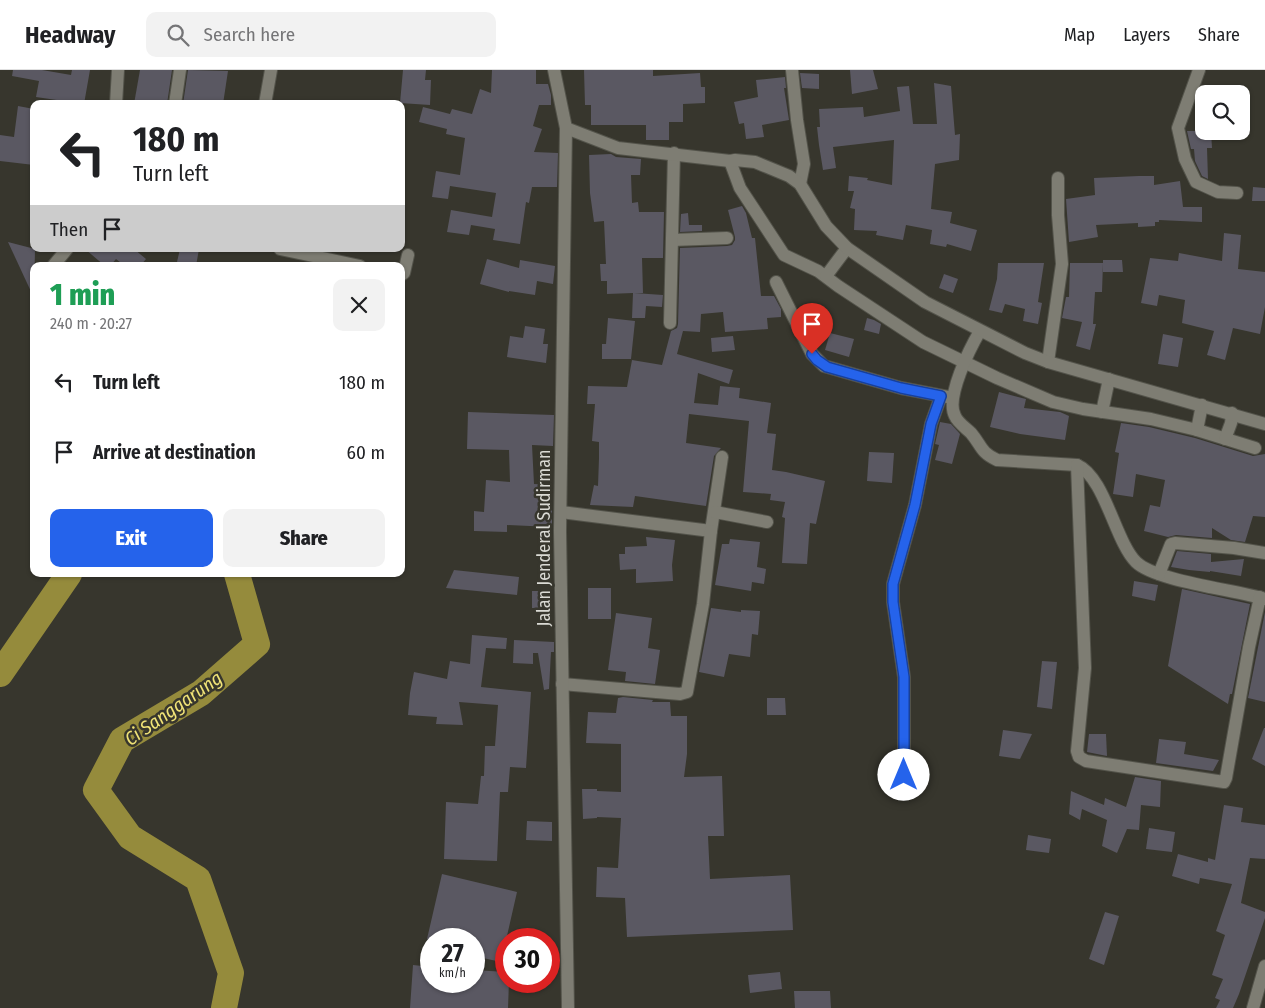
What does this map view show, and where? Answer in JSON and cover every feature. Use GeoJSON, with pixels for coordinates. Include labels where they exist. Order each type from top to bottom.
{"type":"FeatureCollection","features":[{"type":"Feature","properties":{"kind":"street"},"geometry":{"type":"LineString","coordinates":[[116,100],[118,70]]}},
{"type":"Feature","properties":{"kind":"street"},"geometry":{"type":"LineString","coordinates":[[176,100],[180,70]]}},
{"type":"Feature","properties":{"kind":"street"},"geometry":{"type":"LineString","coordinates":[[267,100],[271,70]]}},
{"type":"Feature","properties":{"kind":"street","name":"Jalan Jenderal Sudirman"},"geometry":{"type":"LineString","coordinates":[[554,70],[566,128],[561,512],[568,1008]]}},
{"type":"Feature","properties":{"kind":"street"},"geometry":{"type":"LineString","coordinates":[[792,70],[804,164],[800,184]]}},
{"type":"Feature","properties":{"kind":"street"},"geometry":{"type":"LineString","coordinates":[[1199,70],[1178,128],[1185,159],[1196,182],[1218,192],[1237,193]]}},
{"type":"Feature","properties":{"kind":"street"},"geometry":{"type":"LineString","coordinates":[[566,128],[618,148],[756,162],[789,176],[800,184],[843,253],[979,333],[1025,353],[1108,383],[1200,420],[1229,426],[1265,424]]}},
{"type":"Feature","properties":{"kind":"street"},"geometry":{"type":"LineString","coordinates":[[670,323],[674,153]]}},
{"type":"Feature","properties":{"kind":"street"},"geometry":{"type":"LineString","coordinates":[[732,160],[740,188],[784,256],[829,273],[838,286],[923,342],[965,357],[997,378],[1053,402],[1103,407],[1151,419],[1200,420],[1229,426],[1255,448]]}},
{"type":"Feature","properties":{"kind":"street"},"geometry":{"type":"LineString","coordinates":[[1048,362],[1062,264],[1058,215],[1058,178]]}},
{"type":"Feature","properties":{"kind":"street"},"geometry":{"type":"LineString","coordinates":[[672,240],[727,238]]}},
{"type":"Feature","properties":{"kind":"street"},"geometry":{"type":"LineString","coordinates":[[56,262],[65,252]]}},
{"type":"Feature","properties":{"kind":"street"},"geometry":{"type":"LineString","coordinates":[[294,252],[341,262]]}},
{"type":"Feature","properties":{"kind":"street"},"geometry":{"type":"LineString","coordinates":[[829,273],[843,253]]}},
{"type":"Feature","properties":{"kind":"street"},"geometry":{"type":"LineString","coordinates":[[405,268],[408,255]]}},
{"type":"Feature","properties":{"kind":"street"},"geometry":{"type":"LineString","coordinates":[[776,282],[812,354],[824,366],[901,388],[947,397],[955,417],[972,434],[986,455],[997,460],[1077,465],[1086,469],[1137,563],[1158,574],[1262,598],[1249,647],[1224,782],[1086,760],[1079,757],[1077,752],[1085,668],[1077,465]]}},
{"type":"Feature","properties":{"kind":"street"},"geometry":{"type":"LineString","coordinates":[[904,775],[904,677],[893,602],[893,584],[915,505],[931,424],[947,397],[965,357],[979,333]]}},
{"type":"Feature","properties":{"kind":"street"},"geometry":{"type":"LineString","coordinates":[[1103,407],[1108,383]]}},
{"type":"Feature","properties":{"kind":"street"},"geometry":{"type":"LineString","coordinates":[[562,684],[680,694],[687,692],[702,604],[722,457]]}},
{"type":"Feature","properties":{"kind":"street"},"geometry":{"type":"LineString","coordinates":[[561,512],[711,531]]}},
{"type":"Feature","properties":{"kind":"street"},"geometry":{"type":"LineString","coordinates":[[715,512],[767,522]]}},
{"type":"Feature","properties":{"kind":"street"},"geometry":{"type":"LineString","coordinates":[[1158,574],[1171,544],[1175,543],[1265,552]]}},
{"type":"Feature","properties":{"kind":"street"},"geometry":{"type":"LineString","coordinates":[[1253,1008],[1265,966]]}},
{"type":"Feature","properties":{"kind":"building"},"geometry":{"type":"Polygon","coordinates":[[[13,70],[42,70],[71,75],[72,70],[90,70],[85,100],[57,100],[36,97],[39,81],[12,76],[13,70]]]}},
{"type":"Feature","properties":{"kind":"building"},"geometry":{"type":"Polygon","coordinates":[[[140,70],[172,70],[168,100],[135,100],[140,70]]]}},
{"type":"Feature","properties":{"kind":"building"},"geometry":{"type":"Polygon","coordinates":[[[188,70],[228,71],[224,100],[184,100],[188,70]]]}},
{"type":"Feature","properties":{"kind":"building"},"geometry":{"type":"Polygon","coordinates":[[[403,70],[426,70],[425,80],[431,80],[430,105],[405,103],[405,100],[400,100],[403,70]]]}},
{"type":"Feature","properties":{"kind":"building"},"geometry":{"type":"Polygon","coordinates":[[[492,70],[536,70],[536,84],[548,84],[551,95],[551,105],[539,105],[533,126],[542,129],[534,152],[558,153],[557,187],[532,187],[529,203],[526,202],[520,244],[493,240],[495,229],[471,225],[469,235],[447,232],[451,210],[492,217],[496,193],[450,186],[448,199],[432,197],[436,171],[460,175],[465,138],[446,134],[447,129],[419,122],[423,107],[450,114],[452,109],[472,114],[480,89],[491,93],[492,70]]]}},
{"type":"Feature","properties":{"kind":"building"},"geometry":{"type":"Polygon","coordinates":[[[584,70],[653,70],[653,76],[700,73],[701,87],[705,87],[705,103],[683,104],[683,122],[669,122],[669,140],[646,140],[646,125],[591,125],[591,105],[585,105],[584,70]]]}},
{"type":"Feature","properties":{"kind":"building"},"geometry":{"type":"Polygon","coordinates":[[[850,70],[873,70],[878,89],[852,94],[850,70]]]}},
{"type":"Feature","properties":{"kind":"building"},"geometry":{"type":"Polygon","coordinates":[[[800,73],[819,74],[819,89],[802,88],[800,73]]]}},
{"type":"Feature","properties":{"kind":"building"},"geometry":{"type":"Polygon","coordinates":[[[785,77],[786,88],[784,88],[789,120],[762,125],[764,137],[746,139],[744,123],[739,124],[734,102],[758,97],[756,80],[785,77]]]}},
{"type":"Feature","properties":{"kind":"building"},"geometry":{"type":"Polygon","coordinates":[[[934,83],[951,86],[955,135],[960,134],[959,160],[935,164],[931,209],[952,212],[950,223],[977,230],[971,251],[947,244],[946,247],[930,244],[932,230],[906,225],[903,240],[876,235],[877,231],[854,230],[855,209],[850,208],[854,191],[848,191],[849,176],[868,178],[867,180],[892,185],[894,140],[833,147],[836,168],[823,170],[817,127],[820,127],[819,109],[863,107],[864,117],[900,111],[897,87],[909,86],[913,124],[937,124],[934,83]]]}},
{"type":"Feature","properties":{"kind":"building"},"geometry":{"type":"Polygon","coordinates":[[[18,106],[30,108],[30,165],[0,161],[0,135],[14,137],[18,106]]]}},
{"type":"Feature","properties":{"kind":"building"},"geometry":{"type":"Polygon","coordinates":[[[1187,131],[1195,131],[1195,140],[1212,140],[1212,148],[1207,148],[1208,179],[1202,176],[1195,161],[1194,149],[1191,149],[1187,131]]]}},
{"type":"Feature","properties":{"kind":"building"},"geometry":{"type":"Polygon","coordinates":[[[611,154],[616,157],[641,159],[640,175],[631,175],[632,203],[638,202],[639,212],[664,212],[663,258],[642,258],[643,293],[634,293],[663,295],[662,307],[646,306],[645,318],[632,318],[633,293],[607,294],[607,281],[601,281],[600,264],[606,264],[604,221],[594,222],[590,193],[589,155],[611,154]]]}},
{"type":"Feature","properties":{"kind":"building"},"geometry":{"type":"Polygon","coordinates":[[[1154,176],[1154,185],[1180,181],[1183,207],[1202,207],[1202,222],[1159,220],[1159,222],[1155,222],[1155,226],[1138,227],[1138,223],[1096,225],[1098,237],[1069,242],[1066,199],[1095,195],[1094,178],[1154,176]]]}},
{"type":"Feature","properties":{"kind":"building"},"geometry":{"type":"Polygon","coordinates":[[[1253,187],[1265,188],[1265,201],[1252,201],[1253,187]]]}},
{"type":"Feature","properties":{"kind":"building"},"geometry":{"type":"Polygon","coordinates":[[[742,206],[746,213],[752,238],[755,238],[761,296],[774,296],[781,309],[781,317],[767,318],[768,329],[725,332],[723,312],[701,314],[700,332],[683,331],[677,354],[733,370],[729,384],[698,373],[694,403],[718,405],[720,386],[740,388],[739,398],[771,403],[767,433],[776,434],[772,470],[825,481],[816,524],[810,523],[807,564],[782,563],[785,518],[782,517],[785,502],[770,500],[771,494],[743,492],[749,421],[689,414],[686,443],[721,448],[714,456],[706,506],[635,496],[633,507],[590,505],[594,485],[598,486],[599,442],[592,441],[595,404],[587,404],[588,386],[627,387],[632,360],[662,365],[671,331],[677,328],[678,324],[680,248],[732,245],[735,237],[728,210],[742,206]]]}},
{"type":"Feature","properties":{"kind":"building"},"geometry":{"type":"Polygon","coordinates":[[[688,213],[689,225],[702,225],[702,231],[680,232],[681,214],[688,213]]]}},
{"type":"Feature","properties":{"kind":"building"},"geometry":{"type":"Polygon","coordinates":[[[1224,233],[1241,235],[1238,269],[1265,272],[1265,307],[1260,334],[1233,328],[1225,360],[1207,355],[1214,331],[1182,323],[1185,300],[1159,295],[1157,306],[1141,303],[1150,258],[1178,261],[1179,253],[1222,261],[1224,233]]]}},
{"type":"Feature","properties":{"kind":"building"},"geometry":{"type":"Polygon","coordinates":[[[8,242],[30,248],[30,252],[35,252],[35,262],[30,262],[30,289],[8,242]]]}},
{"type":"Feature","properties":{"kind":"building"},"geometry":{"type":"Polygon","coordinates":[[[89,252],[138,252],[146,259],[143,262],[120,262],[116,259],[113,262],[100,262],[89,252]]]}},
{"type":"Feature","properties":{"kind":"building"},"geometry":{"type":"Polygon","coordinates":[[[179,252],[198,252],[197,262],[177,262],[179,252]]]}},
{"type":"Feature","properties":{"kind":"building"},"geometry":{"type":"Polygon","coordinates":[[[487,259],[519,268],[520,260],[555,266],[553,284],[537,281],[535,295],[509,292],[480,284],[487,259]]]}},
{"type":"Feature","properties":{"kind":"building"},"geometry":{"type":"Polygon","coordinates":[[[1103,260],[1122,260],[1123,272],[1103,272],[1103,260]]]}},
{"type":"Feature","properties":{"kind":"building"},"geometry":{"type":"Polygon","coordinates":[[[998,263],[1044,263],[1038,302],[1042,303],[1038,324],[1023,321],[1025,309],[1005,304],[1002,313],[989,310],[997,279],[998,263]]]}},
{"type":"Feature","properties":{"kind":"building"},"geometry":{"type":"Polygon","coordinates":[[[1070,263],[1103,263],[1102,292],[1095,292],[1093,324],[1096,324],[1090,350],[1076,346],[1082,322],[1062,318],[1066,297],[1069,297],[1070,263]]]}},
{"type":"Feature","properties":{"kind":"building"},"geometry":{"type":"Polygon","coordinates":[[[944,274],[958,279],[953,293],[939,288],[944,274]]]}},
{"type":"Feature","properties":{"kind":"building"},"geometry":{"type":"Polygon","coordinates":[[[608,318],[635,321],[631,359],[602,359],[602,344],[606,344],[608,318]]]}},
{"type":"Feature","properties":{"kind":"building"},"geometry":{"type":"Polygon","coordinates":[[[867,318],[881,324],[879,334],[864,330],[867,318]]]}},
{"type":"Feature","properties":{"kind":"building"},"geometry":{"type":"Polygon","coordinates":[[[525,326],[545,329],[543,344],[548,344],[546,363],[507,357],[510,336],[523,338],[525,326]]]}},
{"type":"Feature","properties":{"kind":"building"},"geometry":{"type":"Polygon","coordinates":[[[830,333],[854,339],[849,357],[825,350],[830,333]]]}},
{"type":"Feature","properties":{"kind":"building"},"geometry":{"type":"Polygon","coordinates":[[[1163,334],[1183,338],[1178,367],[1158,364],[1163,334]]]}},
{"type":"Feature","properties":{"kind":"building"},"geometry":{"type":"Polygon","coordinates":[[[733,336],[735,350],[712,352],[711,338],[733,336]]]}},
{"type":"Feature","properties":{"kind":"building"},"geometry":{"type":"Polygon","coordinates":[[[999,392],[1026,399],[1024,408],[1060,412],[1069,416],[1065,440],[1020,434],[990,427],[999,392]]]}},
{"type":"Feature","properties":{"kind":"building"},"geometry":{"type":"Polygon","coordinates":[[[468,412],[554,415],[553,446],[532,445],[534,484],[551,485],[550,510],[552,510],[552,527],[507,525],[507,532],[474,531],[474,511],[484,512],[486,480],[510,482],[509,450],[467,449],[468,412]]]}},
{"type":"Feature","properties":{"kind":"building"},"geometry":{"type":"Polygon","coordinates":[[[940,422],[951,424],[960,434],[952,464],[935,460],[939,445],[935,444],[940,422]]]}},
{"type":"Feature","properties":{"kind":"building"},"geometry":{"type":"Polygon","coordinates":[[[1121,423],[1149,427],[1195,438],[1253,456],[1265,454],[1265,517],[1253,516],[1245,542],[1231,540],[1212,528],[1212,538],[1176,535],[1168,537],[1144,531],[1150,505],[1160,507],[1165,480],[1136,474],[1133,497],[1113,494],[1119,453],[1115,452],[1121,423]]]}},
{"type":"Feature","properties":{"kind":"building"},"geometry":{"type":"Polygon","coordinates":[[[869,452],[894,453],[892,483],[867,481],[869,452]]]}},
{"type":"Feature","properties":{"kind":"building"},"geometry":{"type":"Polygon","coordinates":[[[646,537],[675,540],[672,565],[673,581],[636,583],[636,569],[620,570],[619,554],[625,554],[625,547],[647,546],[646,537]]]}},
{"type":"Feature","properties":{"kind":"building"},"geometry":{"type":"Polygon","coordinates":[[[730,539],[760,542],[757,567],[766,569],[764,584],[752,582],[751,591],[715,585],[722,544],[729,544],[730,539]]]}},
{"type":"Feature","properties":{"kind":"building"},"geometry":{"type":"Polygon","coordinates":[[[1177,551],[1211,554],[1211,562],[1244,559],[1241,576],[1171,567],[1177,551]]]}},
{"type":"Feature","properties":{"kind":"building"},"geometry":{"type":"Polygon","coordinates":[[[454,570],[519,577],[517,595],[446,588],[454,570]]]}},
{"type":"Feature","properties":{"kind":"building"},"geometry":{"type":"Polygon","coordinates":[[[1134,581],[1158,585],[1155,601],[1132,596],[1134,581]]]}},
{"type":"Feature","properties":{"kind":"building"},"geometry":{"type":"Polygon","coordinates":[[[588,588],[611,588],[611,619],[588,619],[588,588]]]}},
{"type":"Feature","properties":{"kind":"building"},"geometry":{"type":"Polygon","coordinates":[[[1182,589],[1250,604],[1232,694],[1230,694],[1228,704],[1168,666],[1182,589]]]}},
{"type":"Feature","properties":{"kind":"building"},"geometry":{"type":"Polygon","coordinates":[[[532,591],[550,591],[550,608],[532,608],[532,591]]]}},
{"type":"Feature","properties":{"kind":"building"},"geometry":{"type":"Polygon","coordinates":[[[711,608],[741,612],[741,610],[760,611],[758,635],[752,634],[750,657],[729,654],[724,677],[699,672],[711,608]]]}},
{"type":"Feature","properties":{"kind":"building"},"geometry":{"type":"Polygon","coordinates":[[[1265,612],[1265,702],[1248,698],[1265,612]]]}},
{"type":"Feature","properties":{"kind":"building"},"geometry":{"type":"Polygon","coordinates":[[[616,613],[652,618],[648,648],[660,650],[655,684],[625,681],[626,672],[608,670],[616,613]]]}},
{"type":"Feature","properties":{"kind":"building"},"geometry":{"type":"Polygon","coordinates":[[[472,635],[507,638],[506,649],[486,648],[481,687],[531,692],[526,768],[510,767],[508,792],[500,792],[497,861],[444,859],[446,802],[478,804],[481,776],[484,776],[485,746],[495,746],[498,705],[459,702],[463,725],[436,724],[437,717],[408,715],[414,672],[447,679],[450,661],[470,664],[472,635]]]}},
{"type":"Feature","properties":{"kind":"building"},"geometry":{"type":"Polygon","coordinates":[[[514,640],[554,642],[554,652],[551,652],[549,689],[544,690],[538,653],[533,653],[533,664],[513,663],[514,640]]]}},
{"type":"Feature","properties":{"kind":"building"},"geometry":{"type":"Polygon","coordinates":[[[1042,661],[1057,662],[1052,709],[1037,707],[1042,661]]]}},
{"type":"Feature","properties":{"kind":"building"},"geometry":{"type":"Polygon","coordinates":[[[618,698],[653,700],[652,702],[670,702],[671,716],[687,716],[687,754],[684,777],[722,776],[724,836],[708,836],[710,879],[790,875],[793,930],[627,937],[625,898],[596,897],[597,867],[618,868],[621,818],[597,817],[583,819],[582,789],[621,792],[621,744],[586,743],[588,712],[616,713],[618,698]]]}},
{"type":"Feature","properties":{"kind":"building"},"geometry":{"type":"Polygon","coordinates":[[[767,698],[785,698],[786,715],[767,715],[767,698]]]}},
{"type":"Feature","properties":{"kind":"building"},"geometry":{"type":"Polygon","coordinates":[[[1265,728],[1265,766],[1252,759],[1265,728]]]}},
{"type":"Feature","properties":{"kind":"building"},"geometry":{"type":"Polygon","coordinates":[[[1003,730],[1032,734],[1020,759],[999,756],[1003,730]]]}},
{"type":"Feature","properties":{"kind":"building"},"geometry":{"type":"Polygon","coordinates":[[[1089,734],[1106,734],[1107,756],[1087,752],[1089,734]]]}},
{"type":"Feature","properties":{"kind":"building"},"geometry":{"type":"Polygon","coordinates":[[[1159,739],[1186,742],[1184,754],[1219,760],[1213,771],[1156,763],[1159,739]]]}},
{"type":"Feature","properties":{"kind":"building"},"geometry":{"type":"Polygon","coordinates":[[[1135,777],[1161,781],[1160,807],[1141,805],[1139,830],[1127,829],[1117,853],[1102,846],[1107,820],[1082,809],[1080,820],[1069,814],[1071,791],[1104,805],[1105,798],[1126,807],[1135,777]]]}},
{"type":"Feature","properties":{"kind":"building"},"geometry":{"type":"Polygon","coordinates":[[[1224,805],[1243,808],[1241,822],[1265,825],[1265,859],[1250,858],[1241,903],[1265,912],[1265,918],[1233,1008],[1216,1008],[1220,1000],[1215,998],[1223,979],[1212,975],[1225,935],[1216,931],[1232,884],[1200,878],[1199,884],[1172,876],[1178,854],[1208,862],[1208,858],[1215,860],[1224,805]]]}},
{"type":"Feature","properties":{"kind":"building"},"geometry":{"type":"Polygon","coordinates":[[[527,821],[552,822],[552,841],[526,840],[527,821]]]}},
{"type":"Feature","properties":{"kind":"building"},"geometry":{"type":"Polygon","coordinates":[[[1149,828],[1175,832],[1172,852],[1146,849],[1149,828]]]}},
{"type":"Feature","properties":{"kind":"building"},"geometry":{"type":"Polygon","coordinates":[[[1028,835],[1051,839],[1049,853],[1026,850],[1028,835]]]}},
{"type":"Feature","properties":{"kind":"building"},"geometry":{"type":"Polygon","coordinates":[[[442,874],[517,892],[509,928],[495,928],[495,961],[485,958],[485,928],[430,928],[442,874]]]}},
{"type":"Feature","properties":{"kind":"building"},"geometry":{"type":"Polygon","coordinates":[[[1105,912],[1119,916],[1104,965],[1089,959],[1105,912]]]}},
{"type":"Feature","properties":{"kind":"building"},"geometry":{"type":"Polygon","coordinates":[[[413,965],[420,966],[420,993],[485,993],[485,971],[495,971],[495,993],[509,993],[508,1008],[410,1008],[413,965]]]}},
{"type":"Feature","properties":{"kind":"building"},"geometry":{"type":"Polygon","coordinates":[[[780,972],[782,989],[750,993],[748,975],[780,972]]]}},
{"type":"Feature","properties":{"kind":"building"},"geometry":{"type":"Polygon","coordinates":[[[794,991],[830,991],[831,1008],[795,1008],[794,991]]]}},
{"type":"Feature","properties":{"kind":"waterway","name":"Ci Sanggarung"},"geometry":{"type":"LineString","coordinates":[[0,674],[67,577]]}},
{"type":"Feature","properties":{"kind":"waterway","name":"Ci Sanggarung"},"geometry":{"type":"LineString","coordinates":[[224,1008],[231,973],[198,879],[130,837],[96,790],[122,740],[201,693],[257,644],[238,577]]}},
{"type":"Feature","properties":{"kind":"route"},"geometry":{"type":"LineString","coordinates":[[812,354],[827,367],[901,388],[941,396],[931,424],[915,505],[893,584],[893,602],[904,677],[904,775]]}}]}
